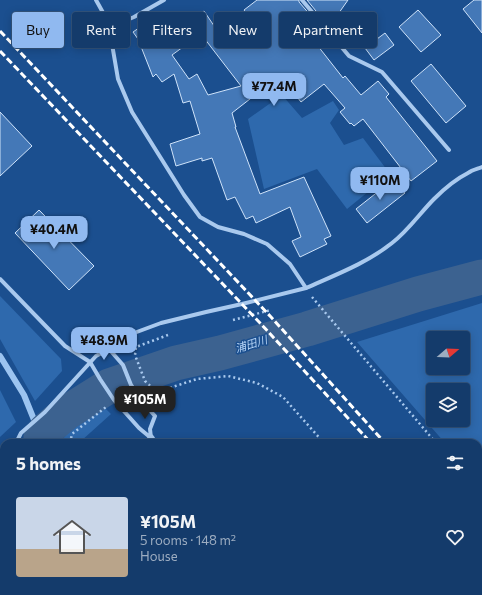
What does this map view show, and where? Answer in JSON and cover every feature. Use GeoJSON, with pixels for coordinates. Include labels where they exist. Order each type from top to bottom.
{"type":"FeatureCollection","features":[{"type":"Feature","properties":{"kind":"street"},"geometry":{"type":"LineString","coordinates":[[96,0],[103,12]]}},
{"type":"Feature","properties":{"kind":"street"},"geometry":{"type":"LineString","coordinates":[[130,19],[164,0]]}},
{"type":"Feature","properties":{"kind":"street"},"geometry":{"type":"LineString","coordinates":[[302,0],[349,56],[382,72],[449,150]]}},
{"type":"Feature","properties":{"kind":"street"},"geometry":{"type":"LineString","coordinates":[[113,48],[118,79],[132,112],[184,195],[200,217],[218,227],[244,234],[267,244],[290,264],[306,288]]}},
{"type":"Feature","properties":{"kind":"street"},"geometry":{"type":"LineString","coordinates":[[18,439],[21,433],[45,412],[96,356],[109,349],[126,336],[161,323],[306,288],[348,269],[377,253],[393,242],[409,227],[435,198],[468,173],[482,167]]}},
{"type":"Feature","properties":{"kind":"street"},"geometry":{"type":"LineString","coordinates":[[0,279],[65,346],[90,362],[114,400],[138,428],[152,439]]}},
{"type":"Feature","properties":{"kind":"street"},"geometry":{"type":"LineString","coordinates":[[109,349],[123,365],[131,385],[144,404],[155,416],[150,429],[153,439]]}},
{"type":"Feature","properties":{"kind":"path"},"geometry":{"type":"LineString","coordinates":[[312,297],[433,439]]}},
{"type":"Feature","properties":{"kind":"path"},"geometry":{"type":"LineString","coordinates":[[229,321],[272,310]]}},
{"type":"Feature","properties":{"kind":"path"},"geometry":{"type":"LineString","coordinates":[[169,335],[136,347],[135,355],[145,381],[157,392],[196,379],[220,376],[228,376],[258,383],[283,397],[320,439]]}},
{"type":"Feature","properties":{"kind":"path"},"geometry":{"type":"LineString","coordinates":[[71,439],[72,434],[114,400]]}},
{"type":"Feature","properties":{"kind":"shaded area"},"geometry":{"type":"Polygon","coordinates":[[[282,95],[302,118],[333,101],[339,110],[330,123],[344,145],[363,138],[390,174],[347,209],[317,169],[264,189],[248,119],[282,95]]]}},
{"type":"Feature","properties":{"kind":"shaded area"},"geometry":{"type":"Polygon","coordinates":[[[0,296],[61,359],[62,371],[35,401],[0,339],[0,296]]]}},
{"type":"Feature","properties":{"kind":"shaded area"},"geometry":{"type":"Polygon","coordinates":[[[482,303],[482,439],[442,439],[431,427],[470,427],[470,383],[426,383],[426,421],[357,342],[482,303]]]}},
{"type":"Feature","properties":{"kind":"shaded area"},"geometry":{"type":"Polygon","coordinates":[[[0,390],[16,422],[0,437],[0,390]]]}},
{"type":"Feature","properties":{"kind":"shaded area"},"geometry":{"type":"Polygon","coordinates":[[[102,405],[111,414],[83,439],[63,439],[66,432],[102,405]]]}},
{"type":"Feature","properties":{"kind":"building"},"geometry":{"type":"Polygon","coordinates":[[[257,0],[299,0],[308,12],[279,12],[279,48],[319,48],[343,78],[345,76],[361,95],[378,81],[389,94],[386,97],[437,161],[411,181],[363,119],[354,126],[351,123],[350,124],[340,112],[345,108],[324,84],[301,102],[291,89],[288,92],[282,84],[278,87],[273,81],[232,113],[235,127],[260,194],[304,177],[331,236],[324,239],[327,244],[300,257],[292,241],[301,237],[290,207],[256,223],[253,216],[246,219],[235,197],[227,200],[212,158],[202,161],[202,158],[176,166],[170,144],[200,134],[190,101],[183,103],[174,74],[162,82],[156,74],[153,77],[142,48],[182,48],[172,55],[189,79],[197,74],[208,95],[241,86],[206,40],[206,14],[214,26],[214,48],[271,48],[271,12],[246,12],[244,10],[257,0]]]}},
{"type":"Feature","properties":{"kind":"building"},"geometry":{"type":"Polygon","coordinates":[[[307,0],[348,0],[340,12],[317,12],[307,0]]]}},
{"type":"Feature","properties":{"kind":"building"},"geometry":{"type":"Polygon","coordinates":[[[474,0],[482,0],[482,33],[463,9],[474,0]]]}},
{"type":"Feature","properties":{"kind":"building"},"geometry":{"type":"Polygon","coordinates":[[[418,10],[441,35],[421,52],[399,27],[418,10]]]}},
{"type":"Feature","properties":{"kind":"building"},"geometry":{"type":"Polygon","coordinates":[[[138,29],[138,39],[133,32],[138,29]]]}},
{"type":"Feature","properties":{"kind":"building"},"geometry":{"type":"Polygon","coordinates":[[[385,33],[394,45],[374,60],[365,48],[377,48],[377,39],[385,33]]]}},
{"type":"Feature","properties":{"kind":"building"},"geometry":{"type":"Polygon","coordinates":[[[431,64],[466,106],[446,123],[411,81],[431,64]]]}},
{"type":"Feature","properties":{"kind":"building"},"geometry":{"type":"Polygon","coordinates":[[[0,112],[32,146],[0,176],[0,112]]]}},
{"type":"Feature","properties":{"kind":"building"},"geometry":{"type":"Polygon","coordinates":[[[394,179],[405,193],[367,223],[356,209],[394,179]]]}},
{"type":"Feature","properties":{"kind":"building"},"geometry":{"type":"Polygon","coordinates":[[[39,210],[94,266],[69,290],[15,233],[39,210]]]}},
{"type":"Feature","properties":{"kind":"waterway","name":"浦田川"},"geometry":{"type":"LineString","coordinates":[[42,439],[41,437],[46,430],[66,413],[109,386],[176,363],[220,353],[307,329],[418,294],[482,277]]}},
{"type":"Feature","properties":{"kind":"waterway"},"geometry":{"type":"LineString","coordinates":[[0,356],[24,395],[41,437]]}},
{"type":"Feature","properties":{"kind":"railway"},"geometry":{"type":"LineString","coordinates":[[0,31],[271,317],[381,439]]}},
{"type":"Feature","properties":{"kind":"railway"},"geometry":{"type":"LineString","coordinates":[[0,51],[261,324],[367,439]]}}]}
